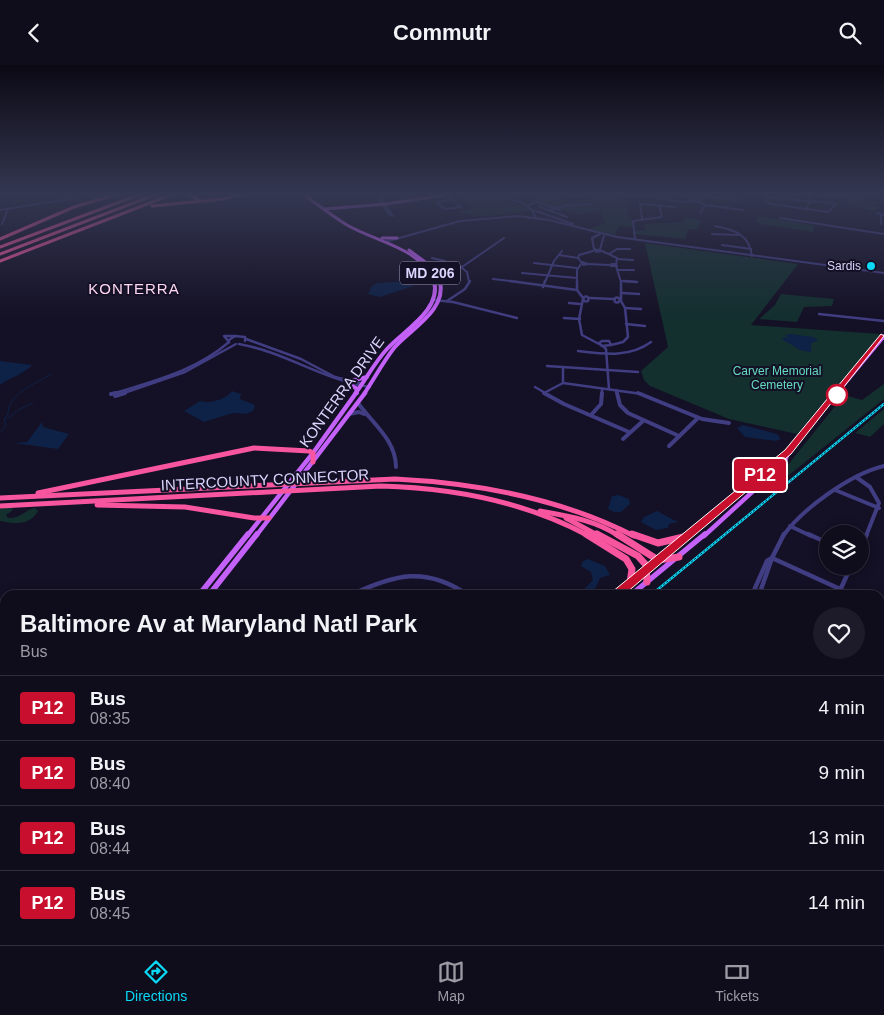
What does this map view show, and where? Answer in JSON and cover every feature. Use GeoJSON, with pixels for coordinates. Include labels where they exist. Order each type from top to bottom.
{"type":"FeatureCollection","features":[{"type":"Feature","properties":{"kind":"highway"},"geometry":{"type":"LineString","coordinates":[[0,246],[30,235]]}},
{"type":"Feature","properties":{"kind":"highway"},"geometry":{"type":"LineString","coordinates":[[0,255],[49,235]]}},
{"type":"Feature","properties":{"kind":"highway"},"geometry":{"type":"LineString","coordinates":[[0,262],[68,235]]}},
{"type":"Feature","properties":{"kind":"highway"},"geometry":{"type":"LineString","coordinates":[[11,498],[254,448],[284,448],[313,453],[313,462]]}},
{"type":"Feature","properties":{"kind":"highway","name":"INTERCOUNTY CONNECTOR"},"geometry":{"type":"LineString","coordinates":[[0,499],[395,479],[448,483],[526,500]]}},
{"type":"Feature","properties":{"kind":"highway","name":"INTERCOUNTY CONNECTOR"},"geometry":{"type":"LineString","coordinates":[[0,506],[404,486],[463,492],[528,509]]}},
{"type":"Feature","properties":{"kind":"highway"},"geometry":{"type":"LineString","coordinates":[[526,500],[601,519],[655,543],[668,543],[688,536]]}},
{"type":"Feature","properties":{"kind":"highway"},"geometry":{"type":"LineString","coordinates":[[526,500],[560,515],[635,554],[645,563],[647,582]]}},
{"type":"Feature","properties":{"kind":"highway"},"geometry":{"type":"LineString","coordinates":[[17,506],[165,505],[228,512],[260,519],[269,518]]}},
{"type":"Feature","properties":{"kind":"highway"},"geometry":{"type":"LineString","coordinates":[[528,509],[604,526],[658,561],[679,557]]}},
{"type":"Feature","properties":{"kind":"highway"},"geometry":{"type":"LineString","coordinates":[[528,509],[564,524],[620,555],[632,569],[630,583]]}},
{"type":"Feature","properties":{"kind":"main road","name":"MD 206"},"geometry":{"type":"LineString","coordinates":[[372,235],[398,245],[430,264],[437,273],[441,284],[438,301]]}},
{"type":"Feature","properties":{"kind":"main road","name":"MD 206"},"geometry":{"type":"LineString","coordinates":[[378,235],[424,265],[435,284],[433,300]]}},
{"type":"Feature","properties":{"kind":"main road"},"geometry":{"type":"LineString","coordinates":[[382,237],[398,239],[398,245]]}},
{"type":"Feature","properties":{"kind":"main road","name":"KONTERRA DRIVE"},"geometry":{"type":"LineString","coordinates":[[203,590],[313,453],[394,341],[425,313],[433,300]]}},
{"type":"Feature","properties":{"kind":"main road","name":"KONTERRA DRIVE"},"geometry":{"type":"LineString","coordinates":[[213,590],[358,403],[393,350],[430,314],[438,301]]}},
{"type":"Feature","properties":{"kind":"main road"},"geometry":{"type":"LineString","coordinates":[[622,590],[788,452],[884,336]]}},
{"type":"Feature","properties":{"kind":"main road"},"geometry":{"type":"LineString","coordinates":[[349,383],[370,375]]}},
{"type":"Feature","properties":{"kind":"main road"},"geometry":{"type":"LineString","coordinates":[[349,383],[356,388],[356,395]]}},
{"type":"Feature","properties":{"kind":"main road"},"geometry":{"type":"LineString","coordinates":[[637,590],[679,557],[753,493],[784,463],[788,452]]}},
{"type":"Feature","properties":{"kind":"street"},"geometry":{"type":"LineString","coordinates":[[389,242],[413,235]]}},
{"type":"Feature","properties":{"kind":"street"},"geometry":{"type":"LineString","coordinates":[[398,239],[414,235]]}},
{"type":"Feature","properties":{"kind":"street"},"geometry":{"type":"LineString","coordinates":[[593,251],[592,240],[597,235]]}},
{"type":"Feature","properties":{"kind":"street"},"geometry":{"type":"LineString","coordinates":[[603,235],[884,274]]}},
{"type":"Feature","properties":{"kind":"street"},"geometry":{"type":"LineString","coordinates":[[601,251],[603,235]]}},
{"type":"Feature","properties":{"kind":"street"},"geometry":{"type":"LineString","coordinates":[[604,235],[884,274]]}},
{"type":"Feature","properties":{"kind":"street"},"geometry":{"type":"LineString","coordinates":[[739,235],[749,243],[752,256]]}},
{"type":"Feature","properties":{"kind":"street"},"geometry":{"type":"LineString","coordinates":[[462,267],[504,238]]}},
{"type":"Feature","properties":{"kind":"street"},"geometry":{"type":"LineString","coordinates":[[722,245],[751,249]]}},
{"type":"Feature","properties":{"kind":"street"},"geometry":{"type":"LineString","coordinates":[[608,253],[617,249],[630,249]]}},
{"type":"Feature","properties":{"kind":"street"},"geometry":{"type":"LineString","coordinates":[[544,287],[553,265],[562,251]]}},
{"type":"Feature","properties":{"kind":"street"},"geometry":{"type":"LineString","coordinates":[[559,255],[578,257],[580,254],[601,251],[618,259],[633,260]]}},
{"type":"Feature","properties":{"kind":"street"},"geometry":{"type":"LineString","coordinates":[[578,257],[581,264],[577,278],[577,289],[583,299],[580,319],[582,335],[605,345],[633,353],[651,342]]}},
{"type":"Feature","properties":{"kind":"street"},"geometry":{"type":"LineString","coordinates":[[432,258],[462,267],[470,276],[470,282],[447,301]]}},
{"type":"Feature","properties":{"kind":"street"},"geometry":{"type":"LineString","coordinates":[[618,259],[615,266],[621,281],[622,293],[619,300]]}},
{"type":"Feature","properties":{"kind":"street"},"geometry":{"type":"LineString","coordinates":[[424,265],[445,261]]}},
{"type":"Feature","properties":{"kind":"street"},"geometry":{"type":"LineString","coordinates":[[534,263],[553,265],[588,264],[615,266],[634,270]]}},
{"type":"Feature","properties":{"kind":"street"},"geometry":{"type":"LineString","coordinates":[[522,273],[577,278]]}},
{"type":"Feature","properties":{"kind":"street"},"geometry":{"type":"LineString","coordinates":[[493,279],[544,287],[577,289]]}},
{"type":"Feature","properties":{"kind":"street"},"geometry":{"type":"LineString","coordinates":[[621,281],[637,282]]}},
{"type":"Feature","properties":{"kind":"street"},"geometry":{"type":"LineString","coordinates":[[622,293],[639,294]]}},
{"type":"Feature","properties":{"kind":"street"},"geometry":{"type":"LineString","coordinates":[[569,303],[590,298],[619,300],[625,308],[628,338],[578,351]]}},
{"type":"Feature","properties":{"kind":"street"},"geometry":{"type":"LineString","coordinates":[[433,300],[447,301],[517,318]]}},
{"type":"Feature","properties":{"kind":"street"},"geometry":{"type":"LineString","coordinates":[[625,308],[642,309]]}},
{"type":"Feature","properties":{"kind":"street"},"geometry":{"type":"LineString","coordinates":[[819,313],[884,321]]}},
{"type":"Feature","properties":{"kind":"street"},"geometry":{"type":"LineString","coordinates":[[564,318],[580,319]]}},
{"type":"Feature","properties":{"kind":"street"},"geometry":{"type":"LineString","coordinates":[[626,324],[645,325]]}},
{"type":"Feature","properties":{"kind":"street"},"geometry":{"type":"LineString","coordinates":[[247,333],[246,338],[237,344],[186,372],[113,395],[181,371],[206,358],[236,336],[247,333]]}},
{"type":"Feature","properties":{"kind":"street"},"geometry":{"type":"LineString","coordinates":[[327,375],[301,359],[246,338],[224,336],[229,341],[237,344],[296,361],[327,375],[349,383],[370,387]]}},
{"type":"Feature","properties":{"kind":"street"},"geometry":{"type":"LineString","coordinates":[[605,345],[609,389]]}},
{"type":"Feature","properties":{"kind":"street"},"geometry":{"type":"LineString","coordinates":[[547,366],[638,372]]}},
{"type":"Feature","properties":{"kind":"street"},"geometry":{"type":"LineString","coordinates":[[563,367],[563,383]]}},
{"type":"Feature","properties":{"kind":"street"},"geometry":{"type":"LineString","coordinates":[[544,393],[563,383],[639,393],[708,422],[729,423]]}},
{"type":"Feature","properties":{"kind":"street"},"geometry":{"type":"LineString","coordinates":[[535,387],[544,393],[630,432]]}},
{"type":"Feature","properties":{"kind":"street"},"geometry":{"type":"LineString","coordinates":[[591,415],[601,404],[602,389]]}},
{"type":"Feature","properties":{"kind":"street"},"geometry":{"type":"LineString","coordinates":[[616,390],[618,400],[623,409],[643,421],[679,436]]}},
{"type":"Feature","properties":{"kind":"street"},"geometry":{"type":"LineString","coordinates":[[358,403],[386,437],[396,461],[396,467]]}},
{"type":"Feature","properties":{"kind":"street"},"geometry":{"type":"LineString","coordinates":[[349,414],[358,412],[366,415]]}},
{"type":"Feature","properties":{"kind":"street"},"geometry":{"type":"LineString","coordinates":[[668,446],[698,418]]}},
{"type":"Feature","properties":{"kind":"street"},"geometry":{"type":"LineString","coordinates":[[623,439],[643,421]]}},
{"type":"Feature","properties":{"kind":"street"},"geometry":{"type":"LineString","coordinates":[[761,590],[772,563],[772,558],[790,527],[835,490],[871,468],[884,466]]}},
{"type":"Feature","properties":{"kind":"street"},"geometry":{"type":"LineString","coordinates":[[856,477],[875,493],[879,508],[869,530]]}},
{"type":"Feature","properties":{"kind":"street"},"geometry":{"type":"LineString","coordinates":[[835,490],[879,508]]}},
{"type":"Feature","properties":{"kind":"street"},"geometry":{"type":"LineString","coordinates":[[790,527],[819,539]]}},
{"type":"Feature","properties":{"kind":"street"},"geometry":{"type":"LineString","coordinates":[[772,558],[840,589],[847,575]]}},
{"type":"Feature","properties":{"kind":"street"},"geometry":{"type":"LineString","coordinates":[[754,590],[767,561],[772,558]]}},
{"type":"Feature","properties":{"kind":"street"},"geometry":{"type":"LineString","coordinates":[[362,590],[387,578],[416,575],[446,580],[461,590]]}},
{"type":"Feature","properties":{"kind":"green space"},"geometry":{"type":"Polygon","coordinates":[[[645,235],[686,235],[685,239],[645,235]]]}},
{"type":"Feature","properties":{"kind":"green space","name":"Carver Memorial Cemetery"},"geometry":{"type":"Polygon","coordinates":[[[645,243],[798,264],[751,325],[881,334],[797,434],[729,419],[650,386],[644,380],[641,371],[668,347],[645,243]]]}},
{"type":"Feature","properties":{"kind":"green space"},"geometry":{"type":"Polygon","coordinates":[[[781,294],[834,299],[832,306],[804,307],[797,322],[759,319],[775,305],[781,294]]]}},
{"type":"Feature","properties":{"kind":"green space"},"geometry":{"type":"Polygon","coordinates":[[[884,384],[884,399],[789,475],[783,471],[844,395],[862,400],[884,384]]]}},
{"type":"Feature","properties":{"kind":"green space"},"geometry":{"type":"Polygon","coordinates":[[[884,409],[884,424],[870,437],[855,433],[884,409]]]}},
{"type":"Feature","properties":{"kind":"green space"},"geometry":{"type":"Polygon","coordinates":[[[11,507],[13,510],[6,515],[8,518],[35,508],[38,511],[35,516],[26,522],[11,523],[0,521],[0,509],[11,507]]]}},
{"type":"Feature","properties":{"kind":"water"},"geometry":{"type":"Polygon","coordinates":[[[411,281],[413,286],[380,297],[368,294],[372,286],[377,283],[411,281]]]}},
{"type":"Feature","properties":{"kind":"water"},"geometry":{"type":"Polygon","coordinates":[[[785,335],[813,337],[818,340],[811,343],[811,352],[800,350],[782,339],[784,337],[790,338],[785,335]]]}},
{"type":"Feature","properties":{"kind":"water"},"geometry":{"type":"Polygon","coordinates":[[[0,361],[32,365],[26,371],[0,385],[0,361]]]}},
{"type":"Feature","properties":{"kind":"water"},"geometry":{"type":"Polygon","coordinates":[[[232,391],[241,394],[240,399],[255,405],[254,410],[247,414],[233,413],[204,422],[184,411],[200,401],[214,401],[232,391]]]}},
{"type":"Feature","properties":{"kind":"water"},"geometry":{"type":"Polygon","coordinates":[[[42,422],[43,427],[69,434],[58,449],[14,443],[27,442],[42,422]]]}},
{"type":"Feature","properties":{"kind":"water"},"geometry":{"type":"Polygon","coordinates":[[[743,425],[777,434],[781,439],[776,441],[745,437],[737,428],[743,425]]]}},
{"type":"Feature","properties":{"kind":"water"},"geometry":{"type":"Polygon","coordinates":[[[619,495],[629,499],[630,504],[621,512],[614,512],[608,509],[612,496],[619,495]]]}},
{"type":"Feature","properties":{"kind":"water"},"geometry":{"type":"Polygon","coordinates":[[[657,511],[678,522],[669,524],[668,528],[656,530],[641,522],[644,517],[657,511]]]}},
{"type":"Feature","properties":{"kind":"water"},"geometry":{"type":"Polygon","coordinates":[[[588,559],[605,566],[610,575],[600,578],[593,590],[584,590],[593,580],[591,572],[581,566],[583,561],[588,559]]]}},
{"type":"Feature","properties":{"kind":"waterway"},"geometry":{"type":"LineString","coordinates":[[0,433],[6,425],[4,419],[8,415],[9,407],[17,395],[51,374]]}},
{"type":"Feature","properties":{"kind":"waterway"},"geometry":{"type":"LineString","coordinates":[[6,420],[18,410],[33,403]]}},
{"type":"Feature","properties":{"kind":"railway"},"geometry":{"type":"LineString","coordinates":[[657,590],[884,404]]}},
{"type":"Feature","properties":{"kind":"bus line","name":"P12"},"geometry":{"type":"LineString","coordinates":[[622,590],[788,452],[841,391],[884,336]]}},
{"type":"Feature","properties":{"kind":"place","name":"Sardis"},"geometry":{"type":"Point","coordinates":[871,266]}},
{"type":"Feature","properties":{"kind":"district","name":"KONTERRA"},"geometry":{"type":"Point","coordinates":[134,289]}}]}
